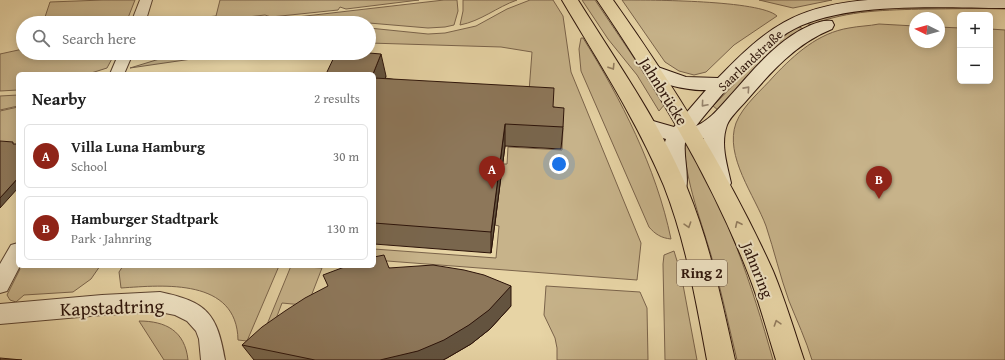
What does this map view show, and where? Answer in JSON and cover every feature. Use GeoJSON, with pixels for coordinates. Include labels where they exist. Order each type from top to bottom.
{"type":"FeatureCollection","features":[{"type":"Feature","properties":{"kind":"main road","name":"Jahnbrücke"},"geometry":{"type":"LineString","coordinates":[[607,3],[652,71],[685,132],[720,183]]}},
{"type":"Feature","properties":{"kind":"main road","name":"Saarlandstraße"},"geometry":{"type":"LineString","coordinates":[[676,188],[674,154],[685,132],[723,83],[766,42],[782,29],[804,18],[820,13],[858,6],[881,4],[1005,3]]}},
{"type":"Feature","properties":{"kind":"main road","name":"Jahnbrücke"},"geometry":{"type":"LineString","coordinates":[[573,4],[646,126],[676,188]]}},
{"type":"Feature","properties":{"kind":"main road","name":"Saarlandstraße"},"geometry":{"type":"LineString","coordinates":[[646,126],[667,134],[710,128],[785,49],[800,37],[822,26],[843,19],[886,14],[1005,12]]}},
{"type":"Feature","properties":{"kind":"main road"},"geometry":{"type":"LineString","coordinates":[[652,71],[686,84],[698,85],[723,83]]}},
{"type":"Feature","properties":{"kind":"main road"},"geometry":{"type":"LineString","coordinates":[[720,183],[715,160],[713,137],[715,128],[721,117]]}},
{"type":"Feature","properties":{"kind":"main road","name":"Jahnring"},"geometry":{"type":"LineString","coordinates":[[720,183],[760,272],[790,360]]}},
{"type":"Feature","properties":{"kind":"main road","name":"Ring 2"},"geometry":{"type":"LineString","coordinates":[[676,188],[690,229],[710,303],[721,360]]}},
{"type":"Feature","properties":{"kind":"street"},"geometry":{"type":"LineString","coordinates":[[140,16],[146,0]]}},
{"type":"Feature","properties":{"kind":"street"},"geometry":{"type":"LineString","coordinates":[[118,72],[123,60]]}},
{"type":"Feature","properties":{"kind":"street"},"geometry":{"type":"LineString","coordinates":[[0,284],[16,256]]}},
{"type":"Feature","properties":{"kind":"street","name":"Kapstadtring"},"geometry":{"type":"LineString","coordinates":[[0,314],[102,305],[160,302],[178,306],[195,314],[205,325],[210,339],[213,360]]}},
{"type":"Feature","properties":{"kind":"shaded area"},"geometry":{"type":"Polygon","coordinates":[[[135,0],[129,16],[45,16],[50,2],[135,0]]]}},
{"type":"Feature","properties":{"kind":"shaded area"},"geometry":{"type":"Polygon","coordinates":[[[220,0],[419,0],[346,9],[340,7],[338,10],[281,16],[216,16],[220,0]]]}},
{"type":"Feature","properties":{"kind":"shaded area"},"geometry":{"type":"Polygon","coordinates":[[[444,0],[457,0],[458,11],[454,25],[428,28],[376,24],[376,16],[306,16],[444,0]]]}},
{"type":"Feature","properties":{"kind":"shaded area"},"geometry":{"type":"Polygon","coordinates":[[[463,0],[517,0],[482,17],[460,25],[463,11],[463,0]]]}},
{"type":"Feature","properties":{"kind":"shaded area"},"geometry":{"type":"Polygon","coordinates":[[[530,0],[553,0],[563,16],[571,72],[641,243],[637,280],[376,260],[376,249],[496,258],[499,226],[495,225],[502,164],[507,164],[508,147],[562,150],[563,128],[554,127],[555,107],[528,105],[532,52],[501,47],[376,43],[376,29],[428,34],[445,33],[476,26],[507,9],[530,0]]]}},
{"type":"Feature","properties":{"kind":"shaded area"},"geometry":{"type":"Polygon","coordinates":[[[582,0],[595,0],[665,104],[659,111],[637,75],[608,39],[582,0]]]}},
{"type":"Feature","properties":{"kind":"shaded area"},"geometry":{"type":"Polygon","coordinates":[[[622,0],[728,4],[767,11],[777,16],[734,45],[706,72],[694,75],[679,71],[665,62],[622,0]]]}},
{"type":"Feature","properties":{"kind":"shaded area"},"geometry":{"type":"Polygon","coordinates":[[[759,0],[832,0],[793,8],[759,0]]]}},
{"type":"Feature","properties":{"kind":"shaded area"},"geometry":{"type":"Polygon","coordinates":[[[1005,5],[1005,9],[926,9],[868,12],[839,16],[811,25],[806,23],[835,13],[885,7],[1005,5]]]}},
{"type":"Feature","properties":{"kind":"shaded area"},"geometry":{"type":"Polygon","coordinates":[[[879,24],[909,26],[909,48],[945,48],[945,27],[957,28],[957,84],[993,84],[993,29],[1005,30],[1005,360],[812,360],[789,301],[766,226],[742,176],[737,162],[733,136],[736,123],[743,110],[790,60],[817,40],[838,31],[853,27],[879,24]]]}},
{"type":"Feature","properties":{"kind":"shaded area"},"geometry":{"type":"Polygon","coordinates":[[[798,26],[803,29],[718,110],[713,106],[772,45],[798,26]]]}},
{"type":"Feature","properties":{"kind":"shaded area"},"geometry":{"type":"Polygon","coordinates":[[[581,38],[583,38],[611,85],[636,134],[656,186],[671,239],[658,235],[649,227],[581,71],[579,49],[581,38]]]}},
{"type":"Feature","properties":{"kind":"shaded area"},"geometry":{"type":"Polygon","coordinates":[[[16,51],[16,60],[111,60],[107,68],[94,72],[16,72],[16,90],[0,91],[0,54],[16,51]]]}},
{"type":"Feature","properties":{"kind":"shaded area"},"geometry":{"type":"Polygon","coordinates":[[[156,60],[185,60],[130,68],[156,60]]]}},
{"type":"Feature","properties":{"kind":"shaded area"},"geometry":{"type":"Polygon","coordinates":[[[16,95],[16,106],[0,110],[0,96],[16,95]]]}},
{"type":"Feature","properties":{"kind":"shaded area"},"geometry":{"type":"Polygon","coordinates":[[[16,107],[16,145],[0,144],[0,111],[16,107]]]}},
{"type":"Feature","properties":{"kind":"shaded area"},"geometry":{"type":"Polygon","coordinates":[[[684,141],[688,142],[702,168],[737,248],[773,360],[737,360],[709,247],[687,172],[684,141]]]}},
{"type":"Feature","properties":{"kind":"shaded area"},"geometry":{"type":"Polygon","coordinates":[[[674,251],[681,274],[697,360],[665,360],[663,264],[664,255],[674,251]]]}},
{"type":"Feature","properties":{"kind":"shaded area"},"geometry":{"type":"Polygon","coordinates":[[[19,268],[99,268],[91,279],[73,292],[24,295],[16,302],[10,300],[7,295],[19,268]]]}},
{"type":"Feature","properties":{"kind":"shaded area"},"geometry":{"type":"Polygon","coordinates":[[[122,268],[278,268],[247,341],[238,340],[234,320],[225,305],[212,296],[195,290],[177,287],[157,286],[121,288],[119,272],[122,268]]]}},
{"type":"Feature","properties":{"kind":"shaded area"},"geometry":{"type":"Polygon","coordinates":[[[290,268],[322,268],[310,299],[303,305],[282,303],[271,332],[259,344],[290,268]]]}},
{"type":"Feature","properties":{"kind":"shaded area"},"geometry":{"type":"Polygon","coordinates":[[[546,286],[640,292],[647,308],[648,360],[557,360],[555,338],[544,315],[546,286]]]}},
{"type":"Feature","properties":{"kind":"shaded area"},"geometry":{"type":"Polygon","coordinates":[[[139,321],[158,323],[172,330],[183,342],[188,360],[164,360],[139,321]]]}},
{"type":"Feature","properties":{"kind":"building"},"geometry":{"type":"Polygon","coordinates":[[[376,54],[381,54],[374,72],[327,72],[333,60],[376,60],[376,54]]]}},
{"type":"Feature","properties":{"kind":"building"},"geometry":{"type":"Polygon","coordinates":[[[376,78],[554,88],[553,107],[564,108],[563,127],[505,124],[491,232],[376,223],[376,78]]]}},
{"type":"Feature","properties":{"kind":"building"},"geometry":{"type":"Polygon","coordinates":[[[0,141],[13,142],[13,144],[16,144],[16,180],[0,198],[0,141]]]}},
{"type":"Feature","properties":{"kind":"building"},"geometry":{"type":"Polygon","coordinates":[[[384,255],[389,268],[433,265],[484,275],[511,286],[489,310],[469,325],[444,340],[418,351],[380,360],[315,360],[242,345],[262,327],[285,311],[328,286],[323,275],[342,268],[376,268],[376,257],[384,255]]]}},
{"type":"Feature","properties":{"kind":"building"},"geometry":{"type":"Polygon","coordinates":[[[0,358],[22,360],[0,360],[0,358]]]}},
{"type":"Feature","properties":{"kind":"place","name":"Villa Luna Hamburg"},"geometry":{"type":"Point","coordinates":[492,189]}},
{"type":"Feature","properties":{"kind":"place","name":"Hamburger Stadtpark"},"geometry":{"type":"Point","coordinates":[879,199]}}]}
